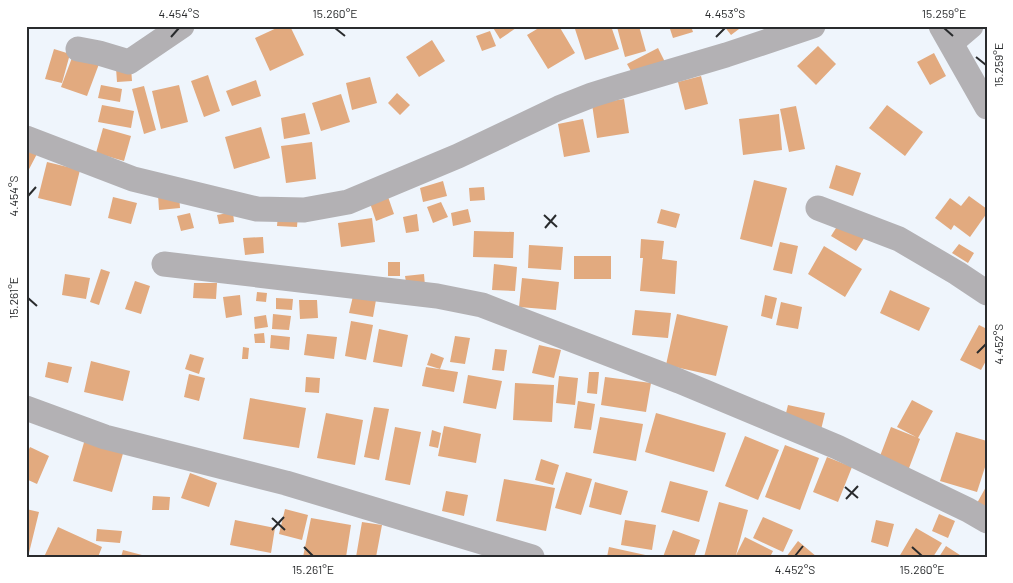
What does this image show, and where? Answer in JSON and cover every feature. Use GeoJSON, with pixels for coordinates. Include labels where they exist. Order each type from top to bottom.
{"type":"FeatureCollection","features":[{"type":"Feature","properties":{"kind":"street"},"geometry":{"type":"LineString","coordinates":[[78,49],[129,62],[182,26]]}},
{"type":"Feature","properties":{"kind":"street"},"geometry":{"type":"LineString","coordinates":[[26,138],[133,179],[257,209],[304,210],[348,202],[458,156],[559,108],[592,96],[813,26]]}},
{"type":"Feature","properties":{"kind":"street"},"geometry":{"type":"LineString","coordinates":[[971,26],[946,35],[987,107]]}},
{"type":"Feature","properties":{"kind":"street"},"geometry":{"type":"LineString","coordinates":[[818,208],[899,239],[987,293]]}},
{"type":"Feature","properties":{"kind":"street"},"geometry":{"type":"LineString","coordinates":[[164,264],[436,296],[482,305],[679,381],[836,447],[968,510],[987,521]]}},
{"type":"Feature","properties":{"kind":"street"},"geometry":{"type":"LineString","coordinates":[[26,408],[104,437],[286,483],[532,557]]}},
{"type":"Feature","properties":{"kind":"building"},"geometry":{"type":"Polygon","coordinates":[[[281,26],[290,26],[304,55],[270,71],[255,38],[281,26]]]}},
{"type":"Feature","properties":{"kind":"building"},"geometry":{"type":"Polygon","coordinates":[[[492,26],[514,26],[516,28],[500,39],[492,26]]]}},
{"type":"Feature","properties":{"kind":"building"},"geometry":{"type":"Polygon","coordinates":[[[542,26],[559,26],[575,53],[548,69],[527,35],[542,26]]]}},
{"type":"Feature","properties":{"kind":"building"},"geometry":{"type":"Polygon","coordinates":[[[585,26],[611,26],[619,49],[585,60],[575,29],[585,26]]]}},
{"type":"Feature","properties":{"kind":"building"},"geometry":{"type":"Polygon","coordinates":[[[639,26],[646,51],[625,57],[617,27],[639,26]]]}},
{"type":"Feature","properties":{"kind":"building"},"geometry":{"type":"Polygon","coordinates":[[[669,26],[691,26],[693,32],[673,38],[669,26]]]}},
{"type":"Feature","properties":{"kind":"building"},"geometry":{"type":"Polygon","coordinates":[[[724,26],[743,26],[731,35],[724,26]]]}},
{"type":"Feature","properties":{"kind":"building"},"geometry":{"type":"Polygon","coordinates":[[[490,31],[496,46],[482,51],[476,36],[490,31]]]}},
{"type":"Feature","properties":{"kind":"building"},"geometry":{"type":"Polygon","coordinates":[[[432,40],[445,61],[419,77],[406,57],[432,40]]]}},
{"type":"Feature","properties":{"kind":"building"},"geometry":{"type":"Polygon","coordinates":[[[818,46],[836,64],[816,85],[797,66],[818,46]]]}},
{"type":"Feature","properties":{"kind":"building"},"geometry":{"type":"Polygon","coordinates":[[[658,48],[666,64],[636,80],[627,64],[658,48]]]}},
{"type":"Feature","properties":{"kind":"building"},"geometry":{"type":"Polygon","coordinates":[[[54,49],[70,54],[62,83],[45,79],[54,49]]]}},
{"type":"Feature","properties":{"kind":"building"},"geometry":{"type":"Polygon","coordinates":[[[934,53],[946,76],[930,85],[917,62],[934,53]]]}},
{"type":"Feature","properties":{"kind":"building"},"geometry":{"type":"Polygon","coordinates":[[[73,55],[99,64],[87,96],[61,87],[73,55]]]}},
{"type":"Feature","properties":{"kind":"building"},"geometry":{"type":"Polygon","coordinates":[[[131,67],[132,81],[117,82],[116,68],[131,67]]]}},
{"type":"Feature","properties":{"kind":"building"},"geometry":{"type":"Polygon","coordinates":[[[208,75],[220,111],[204,117],[191,81],[208,75]]]}},
{"type":"Feature","properties":{"kind":"building"},"geometry":{"type":"Polygon","coordinates":[[[701,76],[708,104],[685,110],[678,82],[701,76]]]}},
{"type":"Feature","properties":{"kind":"building"},"geometry":{"type":"Polygon","coordinates":[[[370,77],[377,103],[352,110],[346,83],[370,77]]]}},
{"type":"Feature","properties":{"kind":"building"},"geometry":{"type":"Polygon","coordinates":[[[256,80],[261,96],[232,106],[226,91],[256,80]]]}},
{"type":"Feature","properties":{"kind":"building"},"geometry":{"type":"Polygon","coordinates":[[[101,85],[122,89],[120,102],[98,98],[101,85]]]}},
{"type":"Feature","properties":{"kind":"building"},"geometry":{"type":"Polygon","coordinates":[[[179,85],[188,122],[161,129],[152,91],[179,85]]]}},
{"type":"Feature","properties":{"kind":"building"},"geometry":{"type":"Polygon","coordinates":[[[144,86],[156,130],[144,134],[132,89],[144,86]]]}},
{"type":"Feature","properties":{"kind":"building"},"geometry":{"type":"Polygon","coordinates":[[[397,93],[410,105],[400,115],[388,103],[397,93]]]}},
{"type":"Feature","properties":{"kind":"building"},"geometry":{"type":"Polygon","coordinates":[[[341,94],[350,122],[321,131],[312,103],[341,94]]]}},
{"type":"Feature","properties":{"kind":"building"},"geometry":{"type":"Polygon","coordinates":[[[624,99],[629,133],[597,138],[592,104],[624,99]]]}},
{"type":"Feature","properties":{"kind":"building"},"geometry":{"type":"Polygon","coordinates":[[[102,105],[134,111],[131,128],[98,122],[102,105]]]}},
{"type":"Feature","properties":{"kind":"building"},"geometry":{"type":"Polygon","coordinates":[[[887,105],[923,132],[905,156],[869,128],[887,105]]]}},
{"type":"Feature","properties":{"kind":"building"},"geometry":{"type":"Polygon","coordinates":[[[796,106],[805,149],[789,152],[780,109],[796,106]]]}},
{"type":"Feature","properties":{"kind":"building"},"geometry":{"type":"Polygon","coordinates":[[[305,113],[310,134],[284,139],[281,118],[305,113]]]}},
{"type":"Feature","properties":{"kind":"building"},"geometry":{"type":"Polygon","coordinates":[[[779,114],[782,150],[743,155],[739,119],[779,114]]]}},
{"type":"Feature","properties":{"kind":"building"},"geometry":{"type":"Polygon","coordinates":[[[583,119],[590,152],[564,157],[558,124],[583,119]]]}},
{"type":"Feature","properties":{"kind":"building"},"geometry":{"type":"Polygon","coordinates":[[[261,127],[270,158],[234,169],[225,137],[261,127]]]}},
{"type":"Feature","properties":{"kind":"building"},"geometry":{"type":"Polygon","coordinates":[[[103,128],[131,136],[124,161],[96,153],[103,128]]]}},
{"type":"Feature","properties":{"kind":"building"},"geometry":{"type":"Polygon","coordinates":[[[312,142],[316,179],[286,183],[281,146],[312,142]]]}},
{"type":"Feature","properties":{"kind":"building"},"geometry":{"type":"Polygon","coordinates":[[[26,144],[39,150],[26,175],[26,144]]]}},
{"type":"Feature","properties":{"kind":"building"},"geometry":{"type":"Polygon","coordinates":[[[47,162],[80,170],[71,206],[38,198],[47,162]]]}},
{"type":"Feature","properties":{"kind":"building"},"geometry":{"type":"Polygon","coordinates":[[[836,165],[861,173],[853,196],[829,188],[836,165]]]}},
{"type":"Feature","properties":{"kind":"building"},"geometry":{"type":"Polygon","coordinates":[[[754,180],[787,188],[772,247],[740,239],[754,180]]]}},
{"type":"Feature","properties":{"kind":"building"},"geometry":{"type":"Polygon","coordinates":[[[443,181],[447,196],[423,202],[420,188],[443,181]]]}},
{"type":"Feature","properties":{"kind":"building"},"geometry":{"type":"Polygon","coordinates":[[[484,187],[485,200],[470,201],[469,188],[484,187]]]}},
{"type":"Feature","properties":{"kind":"building"},"geometry":{"type":"Polygon","coordinates":[[[386,191],[394,214],[376,221],[368,197],[386,191]]]}},
{"type":"Feature","properties":{"kind":"building"},"geometry":{"type":"Polygon","coordinates":[[[179,193],[180,208],[159,210],[158,194],[179,193]]]}},
{"type":"Feature","properties":{"kind":"building"},"geometry":{"type":"Polygon","coordinates":[[[969,196],[987,209],[987,213],[970,237],[954,225],[951,230],[935,218],[950,198],[961,206],[969,196]]]}},
{"type":"Feature","properties":{"kind":"building"},"geometry":{"type":"Polygon","coordinates":[[[113,197],[137,203],[131,224],[108,218],[113,197]]]}},
{"type":"Feature","properties":{"kind":"building"},"geometry":{"type":"Polygon","coordinates":[[[441,202],[448,217],[433,223],[427,207],[441,202]]]}},
{"type":"Feature","properties":{"kind":"building"},"geometry":{"type":"Polygon","coordinates":[[[468,209],[471,222],[453,226],[451,213],[468,209]]]}},
{"type":"Feature","properties":{"kind":"building"},"geometry":{"type":"Polygon","coordinates":[[[661,209],[680,214],[676,228],[657,223],[661,209]]]}},
{"type":"Feature","properties":{"kind":"building"},"geometry":{"type":"Polygon","coordinates":[[[233,212],[234,222],[219,224],[217,215],[233,212]]]}},
{"type":"Feature","properties":{"kind":"building"},"geometry":{"type":"Polygon","coordinates":[[[190,213],[194,228],[181,231],[177,216],[190,213]]]}},
{"type":"Feature","properties":{"kind":"building"},"geometry":{"type":"Polygon","coordinates":[[[278,214],[298,214],[297,227],[277,226],[278,214]]]}},
{"type":"Feature","properties":{"kind":"building"},"geometry":{"type":"Polygon","coordinates":[[[417,214],[419,231],[406,233],[403,217],[417,214]]]}},
{"type":"Feature","properties":{"kind":"building"},"geometry":{"type":"Polygon","coordinates":[[[843,217],[868,232],[856,251],[831,236],[843,217]]]}},
{"type":"Feature","properties":{"kind":"building"},"geometry":{"type":"Polygon","coordinates":[[[372,218],[375,242],[341,247],[338,223],[372,218]]]}},
{"type":"Feature","properties":{"kind":"building"},"geometry":{"type":"Polygon","coordinates":[[[474,231],[514,232],[513,258],[473,257],[474,231]]]}},
{"type":"Feature","properties":{"kind":"building"},"geometry":{"type":"Polygon","coordinates":[[[263,237],[264,253],[245,255],[243,238],[263,237]]]}},
{"type":"Feature","properties":{"kind":"building"},"geometry":{"type":"Polygon","coordinates":[[[641,239],[664,241],[662,259],[677,261],[675,294],[640,291],[643,258],[640,258],[641,239]]]}},
{"type":"Feature","properties":{"kind":"building"},"geometry":{"type":"Polygon","coordinates":[[[780,242],[798,246],[792,274],[773,270],[780,242]]]}},
{"type":"Feature","properties":{"kind":"building"},"geometry":{"type":"Polygon","coordinates":[[[959,244],[974,253],[968,263],[952,253],[959,244]]]}},
{"type":"Feature","properties":{"kind":"building"},"geometry":{"type":"Polygon","coordinates":[[[529,245],[563,247],[561,270],[528,268],[529,245]]]}},
{"type":"Feature","properties":{"kind":"building"},"geometry":{"type":"Polygon","coordinates":[[[824,246],[862,269],[845,297],[808,274],[824,246]]]}},
{"type":"Feature","properties":{"kind":"building"},"geometry":{"type":"Polygon","coordinates":[[[574,256],[611,256],[611,279],[574,279],[574,256]]]}},
{"type":"Feature","properties":{"kind":"building"},"geometry":{"type":"Polygon","coordinates":[[[388,262],[400,262],[400,276],[388,276],[388,262]]]}},
{"type":"Feature","properties":{"kind":"building"},"geometry":{"type":"Polygon","coordinates":[[[494,264],[517,267],[515,291],[492,290],[494,264]]]}},
{"type":"Feature","properties":{"kind":"building"},"geometry":{"type":"Polygon","coordinates":[[[101,269],[110,272],[99,305],[90,302],[101,269]]]}},
{"type":"Feature","properties":{"kind":"building"},"geometry":{"type":"Polygon","coordinates":[[[65,274],[90,278],[86,299],[62,295],[65,274]]]}},
{"type":"Feature","properties":{"kind":"building"},"geometry":{"type":"Polygon","coordinates":[[[424,274],[425,286],[407,288],[405,276],[424,274]]]}},
{"type":"Feature","properties":{"kind":"building"},"geometry":{"type":"Polygon","coordinates":[[[522,278],[559,282],[556,310],[519,307],[522,278]]]}},
{"type":"Feature","properties":{"kind":"building"},"geometry":{"type":"Polygon","coordinates":[[[135,281],[150,286],[141,314],[125,309],[135,281]]]}},
{"type":"Feature","properties":{"kind":"building"},"geometry":{"type":"Polygon","coordinates":[[[194,283],[217,283],[216,299],[193,298],[194,283]]]}},
{"type":"Feature","properties":{"kind":"building"},"geometry":{"type":"Polygon","coordinates":[[[890,290],[930,308],[919,331],[880,313],[890,290]]]}},
{"type":"Feature","properties":{"kind":"building"},"geometry":{"type":"Polygon","coordinates":[[[257,292],[267,293],[266,302],[256,301],[257,292]]]}},
{"type":"Feature","properties":{"kind":"building"},"geometry":{"type":"Polygon","coordinates":[[[240,295],[242,315],[226,318],[223,297],[240,295]]]}},
{"type":"Feature","properties":{"kind":"building"},"geometry":{"type":"Polygon","coordinates":[[[765,295],[777,298],[772,319],[761,316],[765,295]]]}},
{"type":"Feature","properties":{"kind":"building"},"geometry":{"type":"Polygon","coordinates":[[[353,296],[376,300],[373,317],[349,313],[353,296]]]}},
{"type":"Feature","properties":{"kind":"building"},"geometry":{"type":"Polygon","coordinates":[[[276,298],[293,299],[292,310],[276,309],[276,298]]]}},
{"type":"Feature","properties":{"kind":"building"},"geometry":{"type":"Polygon","coordinates":[[[299,300],[317,300],[318,318],[300,319],[299,300]]]}},
{"type":"Feature","properties":{"kind":"building"},"geometry":{"type":"Polygon","coordinates":[[[781,302],[802,307],[798,329],[776,325],[781,302]]]}},
{"type":"Feature","properties":{"kind":"building"},"geometry":{"type":"Polygon","coordinates":[[[635,310],[671,313],[668,338],[632,335],[635,310]]]}},
{"type":"Feature","properties":{"kind":"building"},"geometry":{"type":"Polygon","coordinates":[[[273,314],[291,316],[289,330],[272,329],[273,314]]]}},
{"type":"Feature","properties":{"kind":"building"},"geometry":{"type":"Polygon","coordinates":[[[677,314],[728,326],[716,376],[666,365],[677,314]]]}},
{"type":"Feature","properties":{"kind":"building"},"geometry":{"type":"Polygon","coordinates":[[[266,315],[268,327],[255,329],[254,317],[266,315]]]}},
{"type":"Feature","properties":{"kind":"building"},"geometry":{"type":"Polygon","coordinates":[[[351,321],[373,325],[366,360],[345,356],[351,321]]]}},
{"type":"Feature","properties":{"kind":"building"},"geometry":{"type":"Polygon","coordinates":[[[979,325],[987,329],[987,359],[981,370],[960,360],[979,325]]]}},
{"type":"Feature","properties":{"kind":"building"},"geometry":{"type":"Polygon","coordinates":[[[379,329],[408,335],[402,367],[373,362],[379,329]]]}},
{"type":"Feature","properties":{"kind":"building"},"geometry":{"type":"Polygon","coordinates":[[[264,333],[265,343],[255,343],[254,334],[264,333]]]}},
{"type":"Feature","properties":{"kind":"building"},"geometry":{"type":"Polygon","coordinates":[[[307,334],[337,337],[334,359],[304,355],[307,334]]]}},
{"type":"Feature","properties":{"kind":"building"},"geometry":{"type":"Polygon","coordinates":[[[271,335],[290,337],[289,350],[270,348],[271,335]]]}},
{"type":"Feature","properties":{"kind":"building"},"geometry":{"type":"Polygon","coordinates":[[[455,336],[470,338],[465,364],[450,362],[455,336]]]}},
{"type":"Feature","properties":{"kind":"building"},"geometry":{"type":"Polygon","coordinates":[[[539,345],[561,350],[554,378],[532,373],[539,345]]]}},
{"type":"Feature","properties":{"kind":"building"},"geometry":{"type":"Polygon","coordinates":[[[243,347],[249,348],[248,359],[242,359],[243,347]]]}},
{"type":"Feature","properties":{"kind":"building"},"geometry":{"type":"Polygon","coordinates":[[[495,349],[507,350],[504,371],[492,370],[495,349]]]}},
{"type":"Feature","properties":{"kind":"building"},"geometry":{"type":"Polygon","coordinates":[[[431,353],[444,358],[440,369],[427,365],[431,353]]]}},
{"type":"Feature","properties":{"kind":"building"},"geometry":{"type":"Polygon","coordinates":[[[190,354],[204,358],[199,374],[185,369],[190,354]]]}},
{"type":"Feature","properties":{"kind":"building"},"geometry":{"type":"Polygon","coordinates":[[[91,361],[130,371],[123,401],[84,392],[91,361]]]}},
{"type":"Feature","properties":{"kind":"building"},"geometry":{"type":"Polygon","coordinates":[[[48,362],[72,367],[68,383],[45,377],[48,362]]]}},
{"type":"Feature","properties":{"kind":"building"},"geometry":{"type":"Polygon","coordinates":[[[426,367],[458,372],[454,392],[422,386],[426,367]]]}},
{"type":"Feature","properties":{"kind":"building"},"geometry":{"type":"Polygon","coordinates":[[[589,372],[599,372],[597,394],[587,393],[589,372]]]}},
{"type":"Feature","properties":{"kind":"building"},"geometry":{"type":"Polygon","coordinates":[[[189,374],[205,378],[199,401],[184,397],[189,374]]]}},
{"type":"Feature","properties":{"kind":"building"},"geometry":{"type":"Polygon","coordinates":[[[468,375],[502,381],[496,409],[463,403],[468,375]]]}},
{"type":"Feature","properties":{"kind":"building"},"geometry":{"type":"Polygon","coordinates":[[[559,376],[578,378],[575,405],[556,403],[559,376]]]}},
{"type":"Feature","properties":{"kind":"building"},"geometry":{"type":"Polygon","coordinates":[[[306,377],[320,378],[319,393],[305,392],[306,377]]]}},
{"type":"Feature","properties":{"kind":"building"},"geometry":{"type":"Polygon","coordinates":[[[605,377],[651,383],[646,412],[601,405],[605,377]]]}},
{"type":"Feature","properties":{"kind":"building"},"geometry":{"type":"Polygon","coordinates":[[[515,383],[554,385],[552,422],[513,420],[515,383]]]}},
{"type":"Feature","properties":{"kind":"building"},"geometry":{"type":"Polygon","coordinates":[[[250,398],[306,408],[299,448],[243,439],[250,398]]]}},
{"type":"Feature","properties":{"kind":"building"},"geometry":{"type":"Polygon","coordinates":[[[912,400],[933,411],[918,438],[920,439],[906,476],[877,464],[891,427],[916,437],[897,427],[912,400]]]}},
{"type":"Feature","properties":{"kind":"building"},"geometry":{"type":"Polygon","coordinates":[[[578,401],[595,404],[591,430],[574,428],[578,401]]]}},
{"type":"Feature","properties":{"kind":"building"},"geometry":{"type":"Polygon","coordinates":[[[788,405],[825,413],[820,434],[783,425],[788,405]]]}},
{"type":"Feature","properties":{"kind":"building"},"geometry":{"type":"Polygon","coordinates":[[[374,407],[389,409],[379,460],[364,457],[374,407]]]}},
{"type":"Feature","properties":{"kind":"building"},"geometry":{"type":"Polygon","coordinates":[[[326,413],[363,420],[355,465],[317,458],[326,413]]]}},
{"type":"Feature","properties":{"kind":"building"},"geometry":{"type":"Polygon","coordinates":[[[656,413],[726,433],[714,472],[645,452],[656,413]]]}},
{"type":"Feature","properties":{"kind":"building"},"geometry":{"type":"Polygon","coordinates":[[[600,417],[643,424],[636,461],[593,453],[600,417]]]}},
{"type":"Feature","properties":{"kind":"building"},"geometry":{"type":"Polygon","coordinates":[[[444,426],[481,434],[476,463],[438,456],[444,426]]]}},
{"type":"Feature","properties":{"kind":"building"},"geometry":{"type":"Polygon","coordinates":[[[395,427],[421,432],[410,485],[385,480],[395,427]]]}},
{"type":"Feature","properties":{"kind":"building"},"geometry":{"type":"Polygon","coordinates":[[[432,430],[441,433],[438,448],[429,446],[432,430]]]}},
{"type":"Feature","properties":{"kind":"building"},"geometry":{"type":"Polygon","coordinates":[[[956,432],[987,441],[987,461],[977,492],[940,481],[956,432]]]}},
{"type":"Feature","properties":{"kind":"building"},"geometry":{"type":"Polygon","coordinates":[[[745,436],[779,450],[758,500],[725,486],[745,436]]]}},
{"type":"Feature","properties":{"kind":"building"},"geometry":{"type":"Polygon","coordinates":[[[85,439],[124,450],[112,492],[73,481],[85,439]]]}},
{"type":"Feature","properties":{"kind":"building"},"geometry":{"type":"Polygon","coordinates":[[[785,445],[819,458],[800,510],[765,497],[785,445]]]}},
{"type":"Feature","properties":{"kind":"building"},"geometry":{"type":"Polygon","coordinates":[[[30,447],[49,456],[37,484],[26,479],[26,455],[30,447]]]}},
{"type":"Feature","properties":{"kind":"building"},"geometry":{"type":"Polygon","coordinates":[[[827,457],[852,467],[838,502],[813,492],[827,457]]]}},
{"type":"Feature","properties":{"kind":"building"},"geometry":{"type":"Polygon","coordinates":[[[541,459],[559,465],[553,485],[535,480],[541,459]]]}},
{"type":"Feature","properties":{"kind":"building"},"geometry":{"type":"Polygon","coordinates":[[[566,472],[592,479],[581,515],[555,508],[566,472]]]}},
{"type":"Feature","properties":{"kind":"building"},"geometry":{"type":"Polygon","coordinates":[[[190,473],[217,483],[209,507],[181,498],[190,473]]]}},
{"type":"Feature","properties":{"kind":"building"},"geometry":{"type":"Polygon","coordinates":[[[504,479],[555,488],[546,531],[496,521],[504,479]]]}},
{"type":"Feature","properties":{"kind":"building"},"geometry":{"type":"Polygon","coordinates":[[[670,481],[708,491],[699,522],[661,512],[670,481]]]}},
{"type":"Feature","properties":{"kind":"building"},"geometry":{"type":"Polygon","coordinates":[[[595,482],[628,491],[621,515],[589,507],[595,482]]]}},
{"type":"Feature","properties":{"kind":"building"},"geometry":{"type":"Polygon","coordinates":[[[987,485],[987,511],[976,505],[987,485]]]}},
{"type":"Feature","properties":{"kind":"building"},"geometry":{"type":"Polygon","coordinates":[[[446,491],[468,495],[464,516],[442,511],[446,491]]]}},
{"type":"Feature","properties":{"kind":"building"},"geometry":{"type":"Polygon","coordinates":[[[153,496],[170,497],[169,510],[152,510],[153,496]]]}},
{"type":"Feature","properties":{"kind":"building"},"geometry":{"type":"Polygon","coordinates":[[[719,502],[748,510],[736,555],[745,537],[773,551],[770,557],[704,557],[719,502]]]}},
{"type":"Feature","properties":{"kind":"building"},"geometry":{"type":"Polygon","coordinates":[[[26,509],[39,512],[28,557],[26,557],[26,509]]]}},
{"type":"Feature","properties":{"kind":"building"},"geometry":{"type":"Polygon","coordinates":[[[285,509],[308,515],[302,540],[279,534],[285,509]]]}},
{"type":"Feature","properties":{"kind":"building"},"geometry":{"type":"Polygon","coordinates":[[[939,514],[955,521],[948,538],[932,531],[939,514]]]}},
{"type":"Feature","properties":{"kind":"building"},"geometry":{"type":"Polygon","coordinates":[[[763,517],[793,530],[783,552],[753,538],[763,517]]]}},
{"type":"Feature","properties":{"kind":"building"},"geometry":{"type":"Polygon","coordinates":[[[311,518],[351,525],[346,557],[303,557],[311,518]]]}},
{"type":"Feature","properties":{"kind":"building"},"geometry":{"type":"Polygon","coordinates":[[[235,520],[275,528],[271,553],[230,545],[235,520]]]}},
{"type":"Feature","properties":{"kind":"building"},"geometry":{"type":"Polygon","coordinates":[[[625,520],[656,525],[652,550],[621,545],[625,520]]]}},
{"type":"Feature","properties":{"kind":"building"},"geometry":{"type":"Polygon","coordinates":[[[876,520],[894,524],[888,547],[871,542],[876,520]]]}},
{"type":"Feature","properties":{"kind":"building"},"geometry":{"type":"Polygon","coordinates":[[[362,522],[382,525],[376,557],[356,557],[362,522]]]}},
{"type":"Feature","properties":{"kind":"building"},"geometry":{"type":"Polygon","coordinates":[[[58,527],[102,547],[98,557],[44,557],[58,527]]]}},
{"type":"Feature","properties":{"kind":"building"},"geometry":{"type":"Polygon","coordinates":[[[916,528],[942,543],[933,557],[899,557],[916,528]]]}},
{"type":"Feature","properties":{"kind":"building"},"geometry":{"type":"Polygon","coordinates":[[[97,529],[122,531],[120,543],[96,541],[97,529]]]}},
{"type":"Feature","properties":{"kind":"building"},"geometry":{"type":"Polygon","coordinates":[[[673,530],[700,540],[694,557],[663,557],[673,530]]]}},
{"type":"Feature","properties":{"kind":"building"},"geometry":{"type":"Polygon","coordinates":[[[798,541],[817,557],[786,557],[798,541]]]}},
{"type":"Feature","properties":{"kind":"building"},"geometry":{"type":"Polygon","coordinates":[[[946,546],[963,557],[939,557],[946,546]]]}},
{"type":"Feature","properties":{"kind":"building"},"geometry":{"type":"Polygon","coordinates":[[[609,547],[650,556],[650,557],[607,557],[609,547]]]}},
{"type":"Feature","properties":{"kind":"building"},"geometry":{"type":"Polygon","coordinates":[[[123,550],[142,555],[141,557],[121,557],[123,550]]]}}]}
